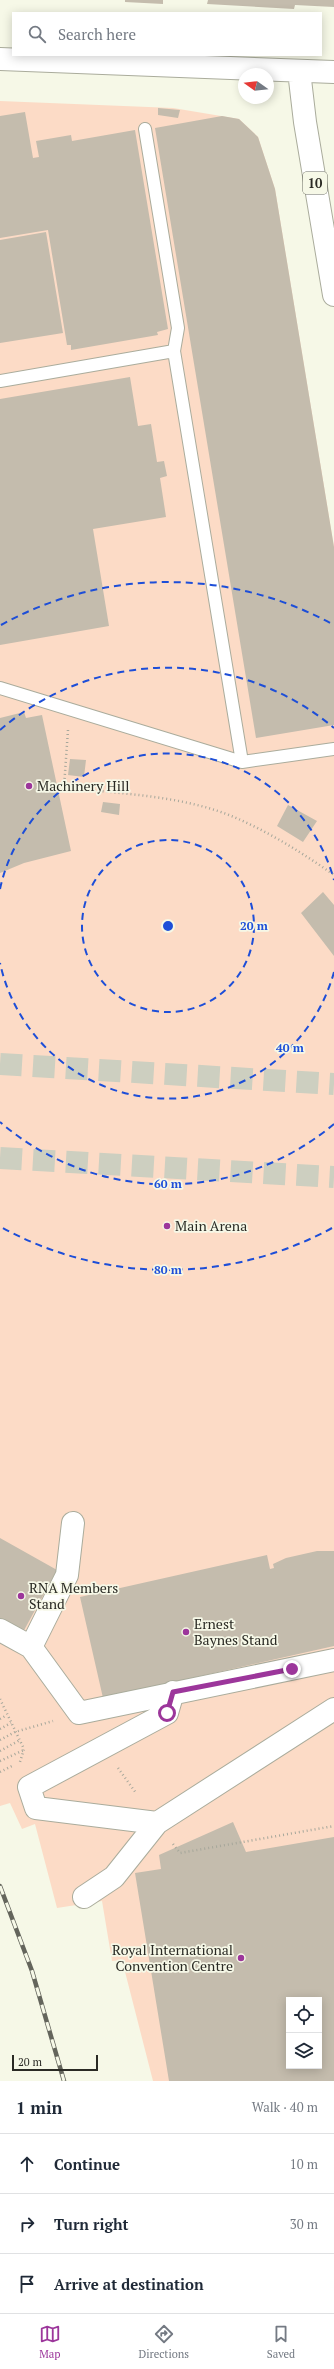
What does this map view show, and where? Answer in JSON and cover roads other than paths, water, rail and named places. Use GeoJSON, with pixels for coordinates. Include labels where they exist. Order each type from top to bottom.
{"type":"FeatureCollection","features":[{"type":"Feature","properties":{"kind":"street"},"geometry":{"type":"LineString","coordinates":[[0,58],[334,72]]}},
{"type":"Feature","properties":{"kind":"street","name":"10"},"geometry":{"type":"LineString","coordinates":[[299,71],[305,122],[334,295]]}},
{"type":"Feature","properties":{"kind":"street"},"geometry":{"type":"LineString","coordinates":[[31,1647],[67,1575],[73,1523]]}},
{"type":"Feature","properties":{"kind":"street"},"geometry":{"type":"LineString","coordinates":[[0,1630],[31,1647],[79,1713],[173,1692],[334,1660]]}},
{"type":"Feature","properties":{"kind":"street"},"geometry":{"type":"LineString","coordinates":[[157,1823],[36,1808],[29,1787],[167,1713],[173,1692]]}},
{"type":"Feature","properties":{"kind":"street"},"geometry":{"type":"LineString","coordinates":[[84,1897],[114,1877],[157,1823],[334,1709]]}},
{"type":"Feature","properties":{"kind":"lane"},"geometry":{"type":"LineString","coordinates":[[145,129],[178,328],[174,351],[242,762]]}},
{"type":"Feature","properties":{"kind":"lane"},"geometry":{"type":"LineString","coordinates":[[0,380],[174,351]]}},
{"type":"Feature","properties":{"kind":"lane"},"geometry":{"type":"LineString","coordinates":[[0,688],[242,762],[334,749]]}},
{"type":"Feature","properties":{"kind":"tunnel"},"geometry":{"type":"LineString","coordinates":[[0,1064],[334,1084]]}},
{"type":"Feature","properties":{"kind":"tunnel"},"geometry":{"type":"LineString","coordinates":[[0,1158],[334,1177]]}},
{"type":"Feature","properties":{"kind":"railway"},"geometry":{"type":"LineString","coordinates":[[0,1886],[32,1971],[64,2081]]}},
{"type":"Feature","properties":{"kind":"place","name":"Machinery Hill"},"geometry":{"type":"Point","coordinates":[29,786]}},
{"type":"Feature","properties":{"kind":"place","name":"Main Arena"},"geometry":{"type":"Point","coordinates":[167,1226]}},
{"type":"Feature","properties":{"kind":"place","name":"RNA Members Stand"},"geometry":{"type":"Point","coordinates":[21,1596]}},
{"type":"Feature","properties":{"kind":"place","name":"Ernest Baynes Stand"},"geometry":{"type":"Point","coordinates":[186,1632]}},
{"type":"Feature","properties":{"kind":"place","name":"Royal International Convention Centre"},"geometry":{"type":"Point","coordinates":[241,1958]}}]}
